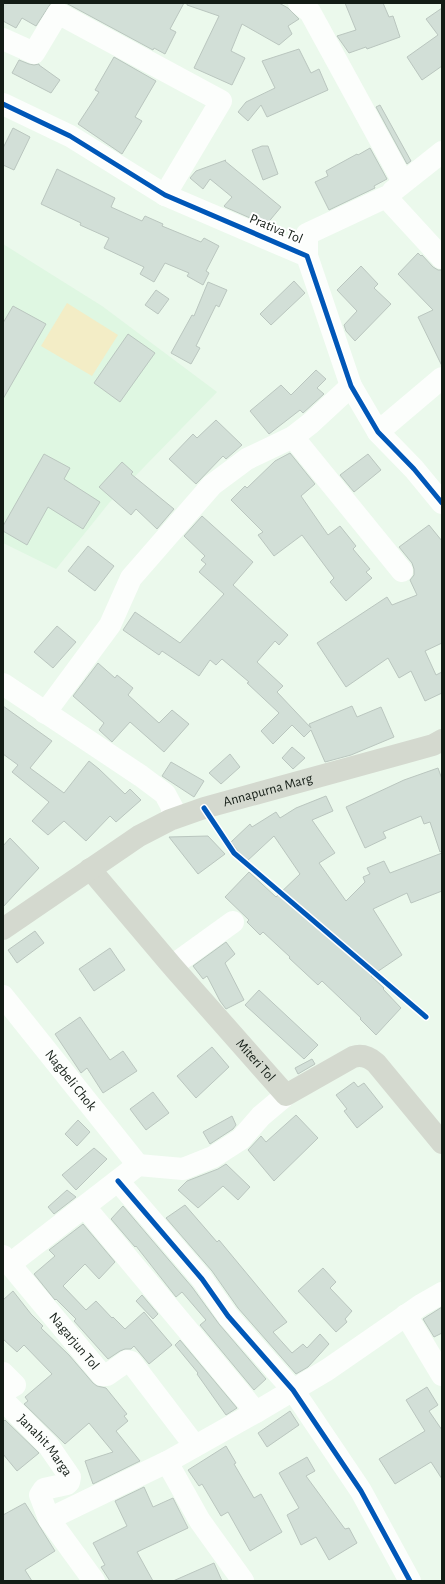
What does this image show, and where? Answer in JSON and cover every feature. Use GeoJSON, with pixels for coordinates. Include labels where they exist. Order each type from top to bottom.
{"type":"FeatureCollection","features":[{"type":"Feature","properties":{"kind":"main road","name":"Annapurna Marg"},"geometry":{"type":"LineString","coordinates":[[3,929],[139,836],[170,820],[204,808],[433,745],[442,740]]}},
{"type":"Feature","properties":{"kind":"main road","name":"Miteri Tol"},"geometry":{"type":"LineString","coordinates":[[90,869],[172,966],[286,1095],[353,1057],[359,1055],[365,1056],[376,1063],[442,1143]]}},
{"type":"Feature","properties":{"kind":"street"},"geometry":{"type":"LineString","coordinates":[[299,3],[310,12],[403,182]]}},
{"type":"Feature","properties":{"kind":"street"},"geometry":{"type":"LineString","coordinates":[[3,39],[34,53],[58,13],[221,101],[165,195]]}},
{"type":"Feature","properties":{"kind":"street","name":"Prativa Tol"},"geometry":{"type":"LineString","coordinates":[[3,104],[70,136],[165,195],[307,256],[352,386],[378,432],[414,469],[442,503]]}},
{"type":"Feature","properties":{"kind":"street"},"geometry":{"type":"LineString","coordinates":[[307,256],[307,234],[386,197],[442,152]]}},
{"type":"Feature","properties":{"kind":"street"},"geometry":{"type":"LineString","coordinates":[[386,197],[442,258]]}},
{"type":"Feature","properties":{"kind":"street"},"geometry":{"type":"LineString","coordinates":[[378,432],[442,378]]}},
{"type":"Feature","properties":{"kind":"street"},"geometry":{"type":"LineString","coordinates":[[46,713],[110,626],[131,578],[212,485],[247,459],[293,437],[352,386]]}},
{"type":"Feature","properties":{"kind":"street"},"geometry":{"type":"LineString","coordinates":[[293,437],[402,571]]}},
{"type":"Feature","properties":{"kind":"street"},"geometry":{"type":"LineString","coordinates":[[3,684],[141,776],[164,794],[172,808],[170,820]]}},
{"type":"Feature","properties":{"kind":"street"},"geometry":{"type":"LineString","coordinates":[[172,966],[233,922]]}},
{"type":"Feature","properties":{"kind":"street","name":"Nagbeli Chok"},"geometry":{"type":"LineString","coordinates":[[3,996],[138,1165]]}},
{"type":"Feature","properties":{"kind":"street"},"geometry":{"type":"LineString","coordinates":[[6,1260],[85,1206],[138,1165],[183,1169],[213,1157],[241,1139],[261,1116],[286,1095]]}},
{"type":"Feature","properties":{"kind":"street"},"geometry":{"type":"LineString","coordinates":[[118,1181],[202,1279],[228,1316],[293,1390],[360,1491],[410,1581]]}},
{"type":"Feature","properties":{"kind":"street"},"geometry":{"type":"LineString","coordinates":[[85,1206],[256,1412]]}},
{"type":"Feature","properties":{"kind":"street","name":"Nagarjun Tol"},"geometry":{"type":"LineString","coordinates":[[6,1260],[102,1375],[107,1375],[127,1361],[131,1362],[195,1446]]}},
{"type":"Feature","properties":{"kind":"street"},"geometry":{"type":"LineString","coordinates":[[49,1519],[167,1462],[256,1412],[327,1370],[406,1315],[442,1293]]}},
{"type":"Feature","properties":{"kind":"street"},"geometry":{"type":"LineString","coordinates":[[406,1315],[442,1375]]}},
{"type":"Feature","properties":{"kind":"street"},"geometry":{"type":"LineString","coordinates":[[3,1373],[15,1386],[3,1392]]}},
{"type":"Feature","properties":{"kind":"street","name":"Janahit Marga"},"geometry":{"type":"LineString","coordinates":[[3,1400],[48,1445],[70,1477],[67,1484],[44,1489],[40,1495],[49,1519],[94,1581]]}},
{"type":"Feature","properties":{"kind":"street"},"geometry":{"type":"LineString","coordinates":[[167,1462],[200,1521],[243,1581]]}},
{"type":"Feature","properties":{"kind":"shaded area"},"geometry":{"type":"Polygon","coordinates":[[[3,244],[102,306],[217,392],[109,503],[56,569],[3,543],[3,244]]]}},
{"type":"Feature","properties":{"kind":"shaded area"},"geometry":{"type":"Polygon","coordinates":[[[67,303],[118,335],[92,376],[41,346],[67,303]]]}},
{"type":"Feature","properties":{"kind":"building"},"geometry":{"type":"Polygon","coordinates":[[[3,3],[51,3],[36,26],[22,18],[16,28],[3,21],[3,3]]]}},
{"type":"Feature","properties":{"kind":"building"},"geometry":{"type":"Polygon","coordinates":[[[66,3],[184,3],[170,29],[176,32],[165,54],[154,48],[153,50],[66,3]]]}},
{"type":"Feature","properties":{"kind":"building"},"geometry":{"type":"Polygon","coordinates":[[[187,3],[279,3],[288,8],[299,19],[288,26],[292,34],[279,45],[242,24],[231,51],[245,58],[232,85],[194,68],[219,16],[187,5],[187,3]]]}},
{"type":"Feature","properties":{"kind":"building"},"geometry":{"type":"Polygon","coordinates":[[[345,3],[383,3],[389,17],[393,16],[400,37],[367,49],[366,47],[349,53],[337,36],[356,30],[345,3]]]}},
{"type":"Feature","properties":{"kind":"building"},"geometry":{"type":"Polygon","coordinates":[[[442,8],[442,66],[422,80],[407,57],[438,35],[426,19],[442,8]]]}},
{"type":"Feature","properties":{"kind":"building"},"geometry":{"type":"Polygon","coordinates":[[[299,49],[311,73],[319,69],[328,90],[267,117],[261,105],[248,121],[238,112],[246,102],[275,88],[262,61],[299,49]]]}},
{"type":"Feature","properties":{"kind":"building"},"geometry":{"type":"Polygon","coordinates":[[[114,57],[156,81],[135,117],[142,121],[122,154],[78,124],[99,92],[95,90],[114,57]]]}},
{"type":"Feature","properties":{"kind":"building"},"geometry":{"type":"Polygon","coordinates":[[[19,60],[34,65],[39,64],[60,80],[51,93],[12,73],[19,60]]]}},
{"type":"Feature","properties":{"kind":"building"},"geometry":{"type":"Polygon","coordinates":[[[380,105],[411,161],[407,164],[376,107],[380,105]]]}},
{"type":"Feature","properties":{"kind":"building"},"geometry":{"type":"Polygon","coordinates":[[[13,128],[30,137],[14,170],[3,165],[3,148],[13,128]]]}},
{"type":"Feature","properties":{"kind":"building"},"geometry":{"type":"Polygon","coordinates":[[[262,146],[268,146],[278,174],[263,180],[252,150],[262,146]]]}},
{"type":"Feature","properties":{"kind":"building"},"geometry":{"type":"Polygon","coordinates":[[[370,148],[387,179],[374,186],[375,188],[329,210],[315,182],[328,176],[326,171],[370,148]]]}},
{"type":"Feature","properties":{"kind":"building"},"geometry":{"type":"Polygon","coordinates":[[[226,160],[225,161],[281,207],[266,225],[225,207],[224,206],[232,197],[210,179],[203,189],[190,178],[196,171],[226,160]]]}},
{"type":"Feature","properties":{"kind":"building"},"geometry":{"type":"Polygon","coordinates":[[[57,169],[115,198],[111,207],[142,221],[145,216],[163,224],[162,226],[201,242],[204,238],[219,246],[206,271],[209,273],[203,285],[187,276],[189,273],[165,263],[154,282],[140,274],[144,267],[104,248],[109,238],[80,225],[81,223],[41,204],[57,169]]]}},
{"type":"Feature","properties":{"kind":"building"},"geometry":{"type":"Polygon","coordinates":[[[418,253],[421,256],[422,255],[433,267],[438,270],[442,270],[442,366],[418,317],[433,310],[398,274],[418,253]]]}},
{"type":"Feature","properties":{"kind":"building"},"geometry":{"type":"Polygon","coordinates":[[[361,266],[378,284],[374,288],[391,304],[355,341],[346,331],[344,325],[357,311],[337,290],[361,266]]]}},
{"type":"Feature","properties":{"kind":"building"},"geometry":{"type":"Polygon","coordinates":[[[294,281],[305,293],[271,325],[260,314],[294,281]]]}},
{"type":"Feature","properties":{"kind":"building"},"geometry":{"type":"Polygon","coordinates":[[[208,282],[227,290],[219,307],[216,305],[196,346],[200,348],[191,364],[171,353],[192,315],[194,316],[208,282]]]}},
{"type":"Feature","properties":{"kind":"building"},"geometry":{"type":"Polygon","coordinates":[[[156,290],[169,299],[158,314],[145,305],[156,290]]]}},
{"type":"Feature","properties":{"kind":"building"},"geometry":{"type":"Polygon","coordinates":[[[13,306],[46,324],[3,399],[3,323],[13,306]]]}},
{"type":"Feature","properties":{"kind":"building"},"geometry":{"type":"Polygon","coordinates":[[[128,334],[155,353],[120,402],[94,383],[128,334]]]}},
{"type":"Feature","properties":{"kind":"building"},"geometry":{"type":"Polygon","coordinates":[[[316,370],[326,379],[317,388],[324,394],[303,413],[300,410],[269,434],[250,411],[281,385],[291,395],[316,370]]]}},
{"type":"Feature","properties":{"kind":"building"},"geometry":{"type":"Polygon","coordinates":[[[216,420],[242,445],[226,459],[223,456],[196,484],[169,459],[193,434],[197,438],[216,420]]]}},
{"type":"Feature","properties":{"kind":"building"},"geometry":{"type":"Polygon","coordinates":[[[290,453],[315,484],[301,496],[328,535],[340,526],[356,546],[353,549],[370,569],[366,572],[372,578],[346,601],[330,582],[334,578],[302,535],[274,556],[258,535],[263,532],[231,500],[245,486],[247,488],[275,461],[290,453]]]}},
{"type":"Feature","properties":{"kind":"building"},"geometry":{"type":"Polygon","coordinates":[[[44,454],[70,468],[64,479],[100,502],[83,529],[48,507],[27,545],[3,531],[3,526],[44,454]]]}},
{"type":"Feature","properties":{"kind":"building"},"geometry":{"type":"Polygon","coordinates":[[[368,454],[381,470],[354,492],[340,475],[368,454]]]}},
{"type":"Feature","properties":{"kind":"building"},"geometry":{"type":"Polygon","coordinates":[[[122,462],[133,472],[131,474],[174,509],[157,529],[136,509],[131,515],[99,487],[122,462]]]}},
{"type":"Feature","properties":{"kind":"building"},"geometry":{"type":"Polygon","coordinates":[[[202,516],[253,562],[233,585],[288,635],[279,645],[275,641],[257,662],[283,686],[277,692],[311,728],[309,724],[352,706],[357,717],[381,707],[394,737],[351,755],[325,762],[311,730],[304,737],[292,725],[273,744],[261,731],[279,713],[247,683],[249,682],[222,659],[216,665],[210,660],[199,676],[162,651],[159,655],[123,630],[135,612],[180,643],[224,594],[199,572],[206,564],[201,560],[205,556],[184,536],[202,516]]]}},
{"type":"Feature","properties":{"kind":"building"},"geometry":{"type":"Polygon","coordinates":[[[429,525],[442,541],[442,643],[425,651],[436,675],[442,672],[442,693],[425,701],[411,671],[399,678],[388,658],[346,687],[317,643],[387,597],[392,605],[417,595],[410,580],[414,575],[412,563],[399,547],[429,525]]]}},
{"type":"Feature","properties":{"kind":"building"},"geometry":{"type":"Polygon","coordinates":[[[88,546],[114,566],[95,591],[68,571],[88,546]]]}},
{"type":"Feature","properties":{"kind":"building"},"geometry":{"type":"Polygon","coordinates":[[[57,626],[76,642],[53,668],[34,652],[57,626]]]}},
{"type":"Feature","properties":{"kind":"building"},"geometry":{"type":"Polygon","coordinates":[[[98,663],[115,678],[117,675],[133,688],[128,695],[159,723],[172,710],[189,724],[164,752],[130,722],[112,742],[99,730],[104,723],[73,696],[98,663]]]}},
{"type":"Feature","properties":{"kind":"building"},"geometry":{"type":"Polygon","coordinates":[[[3,706],[52,741],[30,768],[64,793],[89,761],[125,794],[130,789],[141,800],[116,822],[110,816],[86,841],[64,821],[48,835],[32,821],[49,802],[12,772],[18,765],[3,754],[3,706]]]}},
{"type":"Feature","properties":{"kind":"building"},"geometry":{"type":"Polygon","coordinates":[[[292,747],[305,758],[293,769],[282,758],[292,747]]]}},
{"type":"Feature","properties":{"kind":"building"},"geometry":{"type":"Polygon","coordinates":[[[230,754],[240,767],[221,784],[209,773],[230,754]]]}},
{"type":"Feature","properties":{"kind":"building"},"geometry":{"type":"Polygon","coordinates":[[[171,762],[204,781],[194,797],[162,776],[171,762]]]}},
{"type":"Feature","properties":{"kind":"building"},"geometry":{"type":"Polygon","coordinates":[[[438,768],[442,779],[442,851],[440,852],[430,822],[424,824],[421,816],[383,832],[386,838],[365,848],[346,807],[404,780],[438,768]]]}},
{"type":"Feature","properties":{"kind":"building"},"geometry":{"type":"Polygon","coordinates":[[[326,796],[333,811],[312,820],[335,853],[319,863],[346,901],[365,882],[363,877],[370,874],[367,868],[384,861],[390,873],[442,853],[442,891],[411,903],[407,893],[373,909],[402,955],[371,976],[384,988],[383,989],[401,1008],[376,1035],[360,1019],[361,1018],[322,981],[318,985],[263,932],[260,935],[247,922],[249,920],[225,897],[249,872],[276,897],[300,874],[274,836],[246,862],[231,842],[250,824],[252,827],[276,812],[280,818],[296,808],[326,796]]]}},
{"type":"Feature","properties":{"kind":"building"},"geometry":{"type":"Polygon","coordinates":[[[208,836],[225,854],[198,874],[169,837],[208,836]]]}},
{"type":"Feature","properties":{"kind":"building"},"geometry":{"type":"Polygon","coordinates":[[[10,838],[39,868],[3,907],[3,846],[10,838]]]}},
{"type":"Feature","properties":{"kind":"building"},"geometry":{"type":"Polygon","coordinates":[[[35,931],[44,943],[17,963],[8,950],[35,931]]]}},
{"type":"Feature","properties":{"kind":"building"},"geometry":{"type":"Polygon","coordinates":[[[226,942],[235,954],[225,963],[244,1000],[226,1009],[220,1001],[207,976],[203,979],[193,966],[226,942]]]}},
{"type":"Feature","properties":{"kind":"building"},"geometry":{"type":"Polygon","coordinates":[[[110,948],[125,970],[94,991],[79,969],[110,948]]]}},
{"type":"Feature","properties":{"kind":"building"},"geometry":{"type":"Polygon","coordinates":[[[259,990],[318,1045],[304,1059],[245,1005],[259,990]]]}},
{"type":"Feature","properties":{"kind":"building"},"geometry":{"type":"Polygon","coordinates":[[[80,1017],[110,1060],[123,1051],[137,1071],[103,1093],[87,1068],[81,1073],[55,1034],[80,1017]]]}},
{"type":"Feature","properties":{"kind":"building"},"geometry":{"type":"Polygon","coordinates":[[[212,1047],[229,1067],[196,1098],[177,1076],[212,1047]]]}},
{"type":"Feature","properties":{"kind":"building"},"geometry":{"type":"Polygon","coordinates":[[[312,1059],[315,1064],[298,1074],[295,1068],[312,1059]]]}},
{"type":"Feature","properties":{"kind":"building"},"geometry":{"type":"Polygon","coordinates":[[[354,1082],[358,1087],[364,1083],[383,1107],[357,1128],[344,1111],[347,1109],[336,1095],[354,1082]]]}},
{"type":"Feature","properties":{"kind":"building"},"geometry":{"type":"Polygon","coordinates":[[[153,1092],[169,1113],[146,1130],[130,1109],[153,1092]]]}},
{"type":"Feature","properties":{"kind":"building"},"geometry":{"type":"Polygon","coordinates":[[[296,1115],[318,1138],[274,1181],[248,1150],[261,1136],[266,1142],[296,1115]]]}},
{"type":"Feature","properties":{"kind":"building"},"geometry":{"type":"Polygon","coordinates":[[[232,1116],[236,1125],[233,1129],[210,1144],[203,1132],[232,1116]]]}},
{"type":"Feature","properties":{"kind":"building"},"geometry":{"type":"Polygon","coordinates":[[[78,1120],[90,1132],[77,1146],[65,1134],[78,1120]]]}},
{"type":"Feature","properties":{"kind":"building"},"geometry":{"type":"Polygon","coordinates":[[[94,1148],[107,1159],[76,1190],[62,1175],[94,1148]]]}},
{"type":"Feature","properties":{"kind":"building"},"geometry":{"type":"Polygon","coordinates":[[[226,1164],[250,1187],[238,1200],[223,1186],[198,1208],[178,1190],[187,1181],[218,1169],[226,1164]]]}},
{"type":"Feature","properties":{"kind":"building"},"geometry":{"type":"Polygon","coordinates":[[[67,1190],[76,1197],[54,1214],[48,1207],[67,1190]]]}},
{"type":"Feature","properties":{"kind":"building"},"geometry":{"type":"Polygon","coordinates":[[[185,1205],[217,1242],[219,1240],[287,1322],[273,1332],[292,1353],[303,1344],[307,1348],[320,1334],[329,1344],[308,1367],[296,1374],[238,1308],[212,1271],[166,1218],[185,1205]]]}},
{"type":"Feature","properties":{"kind":"building"},"geometry":{"type":"Polygon","coordinates":[[[123,1206],[192,1287],[219,1324],[266,1379],[254,1390],[200,1325],[206,1320],[182,1292],[176,1297],[136,1246],[135,1247],[111,1219],[123,1206]]]}},
{"type":"Feature","properties":{"kind":"building"},"geometry":{"type":"Polygon","coordinates":[[[83,1224],[115,1262],[99,1279],[85,1264],[63,1286],[86,1310],[96,1301],[125,1329],[144,1312],[172,1345],[149,1364],[134,1346],[131,1349],[120,1351],[108,1359],[74,1321],[76,1319],[56,1299],[55,1300],[34,1274],[55,1256],[49,1250],[83,1224]]]}},
{"type":"Feature","properties":{"kind":"building"},"geometry":{"type":"Polygon","coordinates":[[[323,1268],[336,1282],[330,1288],[352,1311],[345,1319],[347,1322],[336,1332],[298,1291],[323,1268]]]}},
{"type":"Feature","properties":{"kind":"building"},"geometry":{"type":"Polygon","coordinates":[[[13,1291],[31,1314],[43,1326],[41,1328],[69,1355],[93,1383],[97,1386],[106,1388],[127,1414],[124,1416],[128,1421],[116,1431],[140,1461],[93,1484],[85,1461],[113,1452],[89,1423],[65,1444],[24,1404],[28,1401],[25,1397],[52,1374],[24,1345],[17,1352],[3,1339],[3,1300],[13,1291]]]}},
{"type":"Feature","properties":{"kind":"building"},"geometry":{"type":"Polygon","coordinates":[[[142,1295],[158,1314],[153,1319],[136,1301],[142,1295]]]}},
{"type":"Feature","properties":{"kind":"building"},"geometry":{"type":"Polygon","coordinates":[[[442,1307],[442,1333],[434,1337],[423,1319],[442,1307]]]}},
{"type":"Feature","properties":{"kind":"building"},"geometry":{"type":"Polygon","coordinates":[[[180,1340],[237,1408],[226,1415],[197,1374],[198,1373],[175,1345],[180,1340]]]}},
{"type":"Feature","properties":{"kind":"building"},"geometry":{"type":"Polygon","coordinates":[[[427,1387],[438,1405],[429,1411],[442,1430],[442,1479],[431,1462],[395,1484],[379,1459],[425,1431],[406,1400],[427,1387]]]}},
{"type":"Feature","properties":{"kind":"building"},"geometry":{"type":"Polygon","coordinates":[[[290,1411],[299,1425],[267,1447],[258,1433],[290,1411]]]}},
{"type":"Feature","properties":{"kind":"building"},"geometry":{"type":"Polygon","coordinates":[[[5,1420],[39,1453],[17,1471],[3,1454],[3,1422],[5,1420]]]}},
{"type":"Feature","properties":{"kind":"building"},"geometry":{"type":"Polygon","coordinates":[[[226,1446],[236,1463],[234,1464],[254,1498],[261,1494],[282,1532],[250,1551],[228,1512],[221,1516],[202,1484],[199,1486],[188,1470],[226,1446]]]}},
{"type":"Feature","properties":{"kind":"building"},"geometry":{"type":"Polygon","coordinates":[[[307,1457],[315,1471],[306,1476],[345,1529],[349,1528],[357,1543],[329,1560],[316,1537],[301,1545],[287,1515],[299,1508],[279,1473],[307,1457]]]}},
{"type":"Feature","properties":{"kind":"building"},"geometry":{"type":"Polygon","coordinates":[[[144,1487],[153,1507],[173,1498],[188,1528],[137,1552],[153,1581],[110,1581],[101,1567],[105,1565],[93,1543],[127,1526],[115,1501],[144,1487]]]}},
{"type":"Feature","properties":{"kind":"building"},"geometry":{"type":"Polygon","coordinates":[[[25,1503],[55,1551],[25,1570],[32,1581],[3,1581],[3,1515],[25,1503]]]}},
{"type":"Feature","properties":{"kind":"building"},"geometry":{"type":"Polygon","coordinates":[[[214,1563],[222,1581],[173,1581],[214,1563]]]}},
{"type":"Feature","properties":{"kind":"cycle path"},"geometry":{"type":"LineString","coordinates":[[3,104],[70,136],[165,195],[307,256],[351,386],[378,432],[414,469],[442,503]]}},
{"type":"Feature","properties":{"kind":"cycle path"},"geometry":{"type":"LineString","coordinates":[[204,808],[234,853],[426,1017]]}},
{"type":"Feature","properties":{"kind":"cycle path"},"geometry":{"type":"LineString","coordinates":[[118,1181],[202,1279],[228,1316],[293,1390],[361,1491],[410,1581]]}}]}
